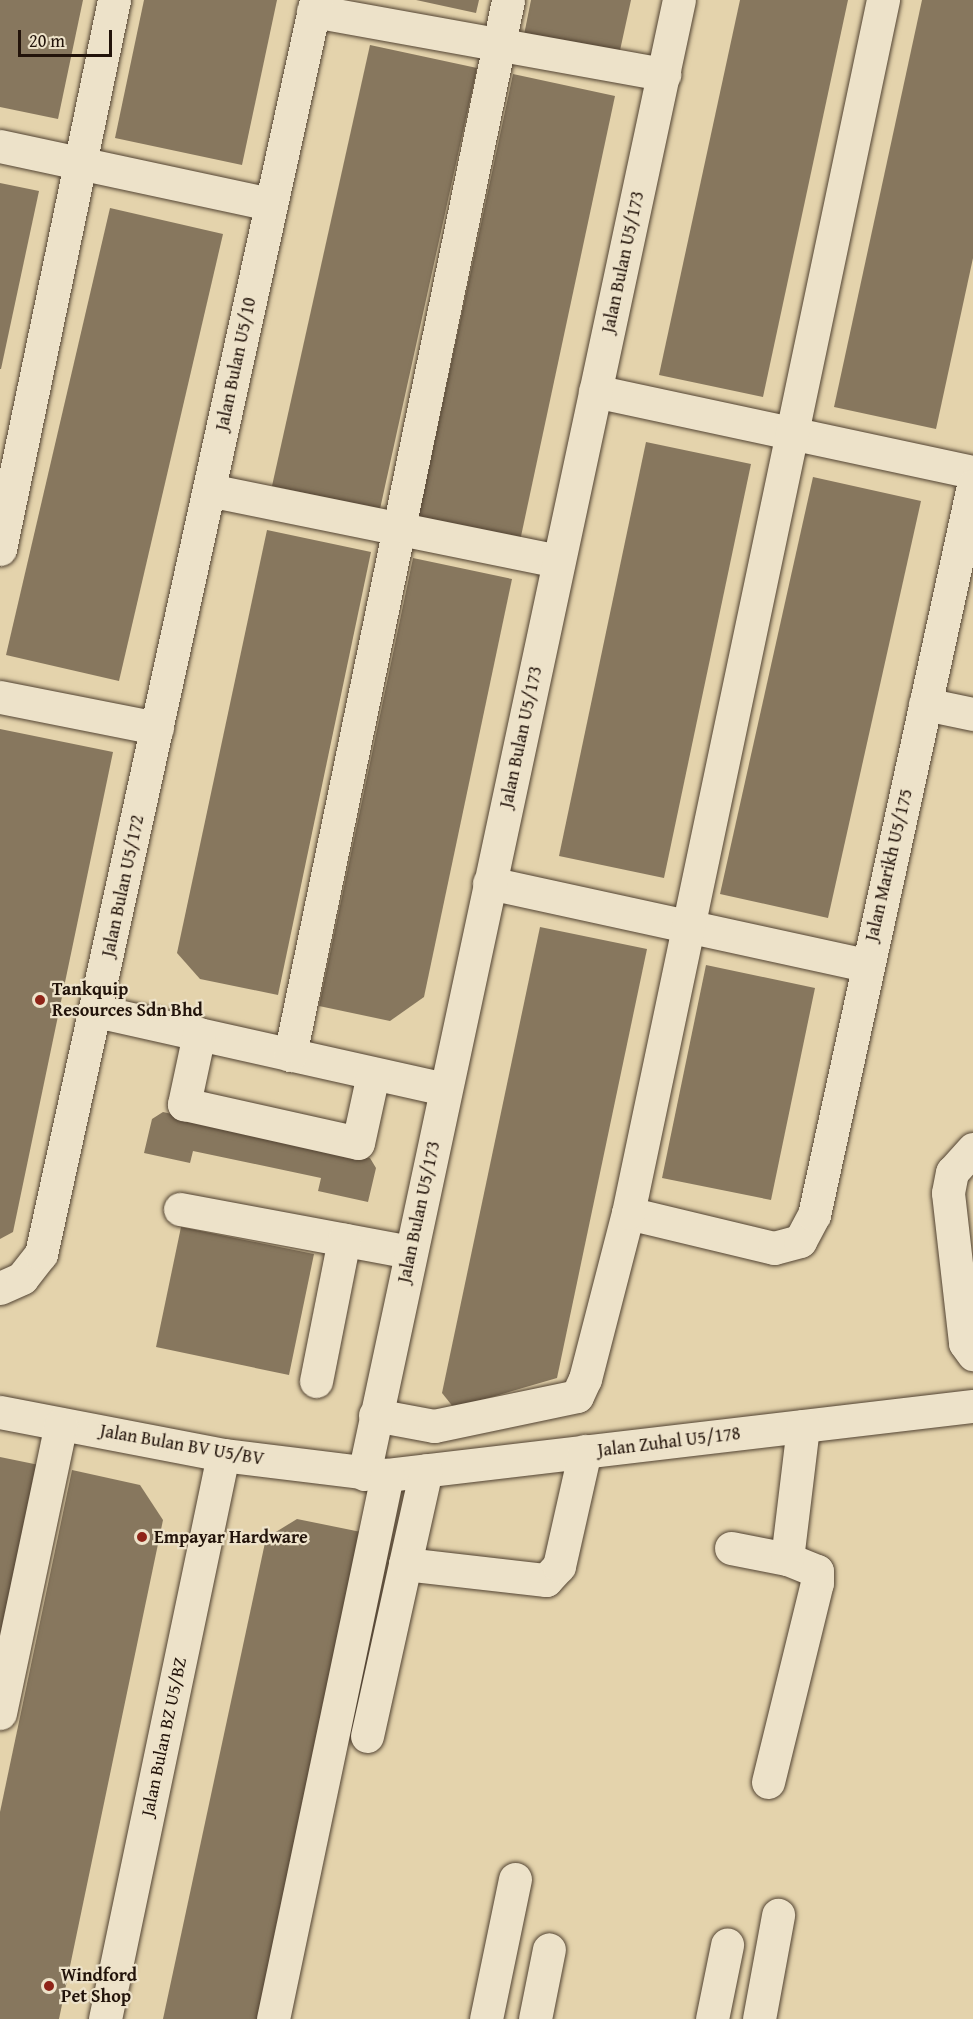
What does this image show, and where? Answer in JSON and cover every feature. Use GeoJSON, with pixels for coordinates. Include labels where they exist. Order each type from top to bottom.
{"type":"FeatureCollection","features":[{"type":"Feature","properties":{"kind":"street"},"geometry":{"type":"LineString","coordinates":[[0,549],[114,0]]}},
{"type":"Feature","properties":{"kind":"street"},"geometry":{"type":"LineString","coordinates":[[290,1055],[508,0]]}},
{"type":"Feature","properties":{"kind":"street","name":"Jalan Bulan U5/173"},"geometry":{"type":"LineString","coordinates":[[273,2019],[376,1474],[375,1415],[679,0]]}},
{"type":"Feature","properties":{"kind":"street"},"geometry":{"type":"LineString","coordinates":[[375,1415],[434,1426],[577,1395],[585,1379],[628,1213],[883,0]]}},
{"type":"Feature","properties":{"kind":"street"},"geometry":{"type":"LineString","coordinates":[[314,5],[499,44],[664,74]]}},
{"type":"Feature","properties":{"kind":"street","name":"Jalan Bulan U5/10"},"geometry":{"type":"LineString","coordinates":[[157,728],[314,5]]}},
{"type":"Feature","properties":{"kind":"street"},"geometry":{"type":"LineString","coordinates":[[0,146],[271,204]]}},
{"type":"Feature","properties":{"kind":"street"},"geometry":{"type":"LineString","coordinates":[[595,391],[973,472]]}},
{"type":"Feature","properties":{"kind":"street","name":"Jalan Marikh U5/175"},"geometry":{"type":"LineString","coordinates":[[628,1213],[774,1248],[800,1241],[814,1215],[866,965],[925,704],[967,542],[973,486]]}},
{"type":"Feature","properties":{"kind":"street"},"geometry":{"type":"LineString","coordinates":[[209,490],[558,561]]}},
{"type":"Feature","properties":{"kind":"street"},"geometry":{"type":"LineString","coordinates":[[0,697],[157,728]]}},
{"type":"Feature","properties":{"kind":"street"},"geometry":{"type":"LineString","coordinates":[[925,704],[973,714]]}},
{"type":"Feature","properties":{"kind":"street","name":"Jalan Bulan U5/172"},"geometry":{"type":"LineString","coordinates":[[0,1288],[22,1278],[41,1254],[157,728]]}},
{"type":"Feature","properties":{"kind":"street"},"geometry":{"type":"LineString","coordinates":[[489,883],[866,965]]}},
{"type":"Feature","properties":{"kind":"street"},"geometry":{"type":"LineString","coordinates":[[96,1011],[445,1089]]}},
{"type":"Feature","properties":{"kind":"street"},"geometry":{"type":"LineString","coordinates":[[199,1034],[184,1104],[358,1143],[373,1074]]}},
{"type":"Feature","properties":{"kind":"street"},"geometry":{"type":"LineString","coordinates":[[973,1149],[952,1172],[948,1192],[965,1343],[973,1354]]}},
{"type":"Feature","properties":{"kind":"street"},"geometry":{"type":"LineString","coordinates":[[180,1209],[410,1252]]}},
{"type":"Feature","properties":{"kind":"street"},"geometry":{"type":"LineString","coordinates":[[316,1381],[344,1240]]}},
{"type":"Feature","properties":{"kind":"street","name":"Jalan Zuhal U5/178"},"geometry":{"type":"LineString","coordinates":[[376,1474],[973,1406]]}},
{"type":"Feature","properties":{"kind":"street","name":"Jalan Bulan BV U5/BV"},"geometry":{"type":"LineString","coordinates":[[0,1412],[223,1455],[376,1474]]}},
{"type":"Feature","properties":{"kind":"street"},"geometry":{"type":"LineString","coordinates":[[0,1713],[61,1424]]}},
{"type":"Feature","properties":{"kind":"street"},"geometry":{"type":"LineString","coordinates":[[787,1559],[803,1426]]}},
{"type":"Feature","properties":{"kind":"street"},"geometry":{"type":"LineString","coordinates":[[405,1564],[546,1580],[559,1566],[585,1451]]}},
{"type":"Feature","properties":{"kind":"street","name":"Jalan Bulan BZ U5/BZ"},"geometry":{"type":"LineString","coordinates":[[105,2019],[223,1455]]}},
{"type":"Feature","properties":{"kind":"street"},"geometry":{"type":"LineString","coordinates":[[367,1736],[426,1470]]}},
{"type":"Feature","properties":{"kind":"street"},"geometry":{"type":"LineString","coordinates":[[731,1548],[787,1559],[817,1571],[817,1583],[768,1782]]}},
{"type":"Feature","properties":{"kind":"street"},"geometry":{"type":"LineString","coordinates":[[486,2019],[515,1879]]}},
{"type":"Feature","properties":{"kind":"street"},"geometry":{"type":"LineString","coordinates":[[759,2019],[778,1915]]}},
{"type":"Feature","properties":{"kind":"street"},"geometry":{"type":"LineString","coordinates":[[711,2019],[728,1945]]}},
{"type":"Feature","properties":{"kind":"street"},"geometry":{"type":"LineString","coordinates":[[535,2019],[549,1949]]}},
{"type":"Feature","properties":{"kind":"building"},"geometry":{"type":"Polygon","coordinates":[[[0,0],[83,0],[58,119],[0,107],[0,0]]]}},
{"type":"Feature","properties":{"kind":"building"},"geometry":{"type":"Polygon","coordinates":[[[144,0],[277,0],[242,165],[115,138],[144,0]]]}},
{"type":"Feature","properties":{"kind":"building"},"geometry":{"type":"Polygon","coordinates":[[[416,0],[479,0],[476,13],[416,0]]]}},
{"type":"Feature","properties":{"kind":"building"},"geometry":{"type":"Polygon","coordinates":[[[531,0],[631,0],[619,55],[524,35],[531,0]]]}},
{"type":"Feature","properties":{"kind":"building"},"geometry":{"type":"Polygon","coordinates":[[[740,0],[848,0],[763,397],[659,375],[740,0]]]}},
{"type":"Feature","properties":{"kind":"building"},"geometry":{"type":"Polygon","coordinates":[[[922,0],[973,0],[973,258],[936,429],[834,407],[922,0]]]}},
{"type":"Feature","properties":{"kind":"building"},"geometry":{"type":"Polygon","coordinates":[[[370,45],[477,68],[380,509],[272,486],[370,45]]]}},
{"type":"Feature","properties":{"kind":"building"},"geometry":{"type":"Polygon","coordinates":[[[513,74],[615,96],[520,541],[418,519],[513,74]]]}},
{"type":"Feature","properties":{"kind":"building"},"geometry":{"type":"Polygon","coordinates":[[[0,183],[39,191],[1,369],[0,369],[0,183]]]}},
{"type":"Feature","properties":{"kind":"building"},"geometry":{"type":"Polygon","coordinates":[[[110,208],[223,234],[119,681],[6,655],[110,208]]]}},
{"type":"Feature","properties":{"kind":"building"},"geometry":{"type":"Polygon","coordinates":[[[646,442],[751,464],[664,878],[559,856],[646,442]]]}},
{"type":"Feature","properties":{"kind":"building"},"geometry":{"type":"Polygon","coordinates":[[[813,477],[921,501],[828,918],[720,894],[813,477]]]}},
{"type":"Feature","properties":{"kind":"building"},"geometry":{"type":"Polygon","coordinates":[[[267,530],[371,552],[278,995],[200,979],[177,953],[267,530]]]}},
{"type":"Feature","properties":{"kind":"building"},"geometry":{"type":"Polygon","coordinates":[[[413,558],[512,579],[424,997],[390,1021],[319,1006],[413,558]]]}},
{"type":"Feature","properties":{"kind":"building"},"geometry":{"type":"Polygon","coordinates":[[[0,729],[113,752],[13,1232],[0,1239],[0,729]]]}},
{"type":"Feature","properties":{"kind":"building"},"geometry":{"type":"Polygon","coordinates":[[[540,927],[647,949],[557,1378],[454,1408],[442,1393],[540,927]]]}},
{"type":"Feature","properties":{"kind":"building"},"geometry":{"type":"Polygon","coordinates":[[[706,965],[815,988],[771,1200],[662,1178],[706,965]]]}},
{"type":"Feature","properties":{"kind":"building"},"geometry":{"type":"Polygon","coordinates":[[[163,1112],[370,1158],[376,1168],[368,1202],[318,1191],[321,1178],[193,1151],[190,1163],[144,1153],[152,1119],[163,1112]]]}},
{"type":"Feature","properties":{"kind":"building"},"geometry":{"type":"Polygon","coordinates":[[[181,1227],[314,1254],[289,1375],[156,1347],[181,1227]]]}},
{"type":"Feature","properties":{"kind":"building"},"geometry":{"type":"Polygon","coordinates":[[[0,1457],[39,1465],[0,1645],[0,1457]]]}},
{"type":"Feature","properties":{"kind":"building"},"geometry":{"type":"Polygon","coordinates":[[[72,1470],[140,1485],[163,1520],[59,2019],[0,2019],[0,1812],[72,1470]]]}},
{"type":"Feature","properties":{"kind":"building"},"geometry":{"type":"Polygon","coordinates":[[[297,1519],[361,1532],[260,2019],[163,2019],[266,1538],[297,1519]]]}},
{"type":"Feature","properties":{"kind":"place","name":"Tankquip Resources Sdn Bhd"},"geometry":{"type":"Point","coordinates":[40,1000]}},
{"type":"Feature","properties":{"kind":"place","name":"Empayar Hardware"},"geometry":{"type":"Point","coordinates":[142,1537]}},
{"type":"Feature","properties":{"kind":"place","name":"Windford Pet Shop"},"geometry":{"type":"Point","coordinates":[49,1986]}}]}
